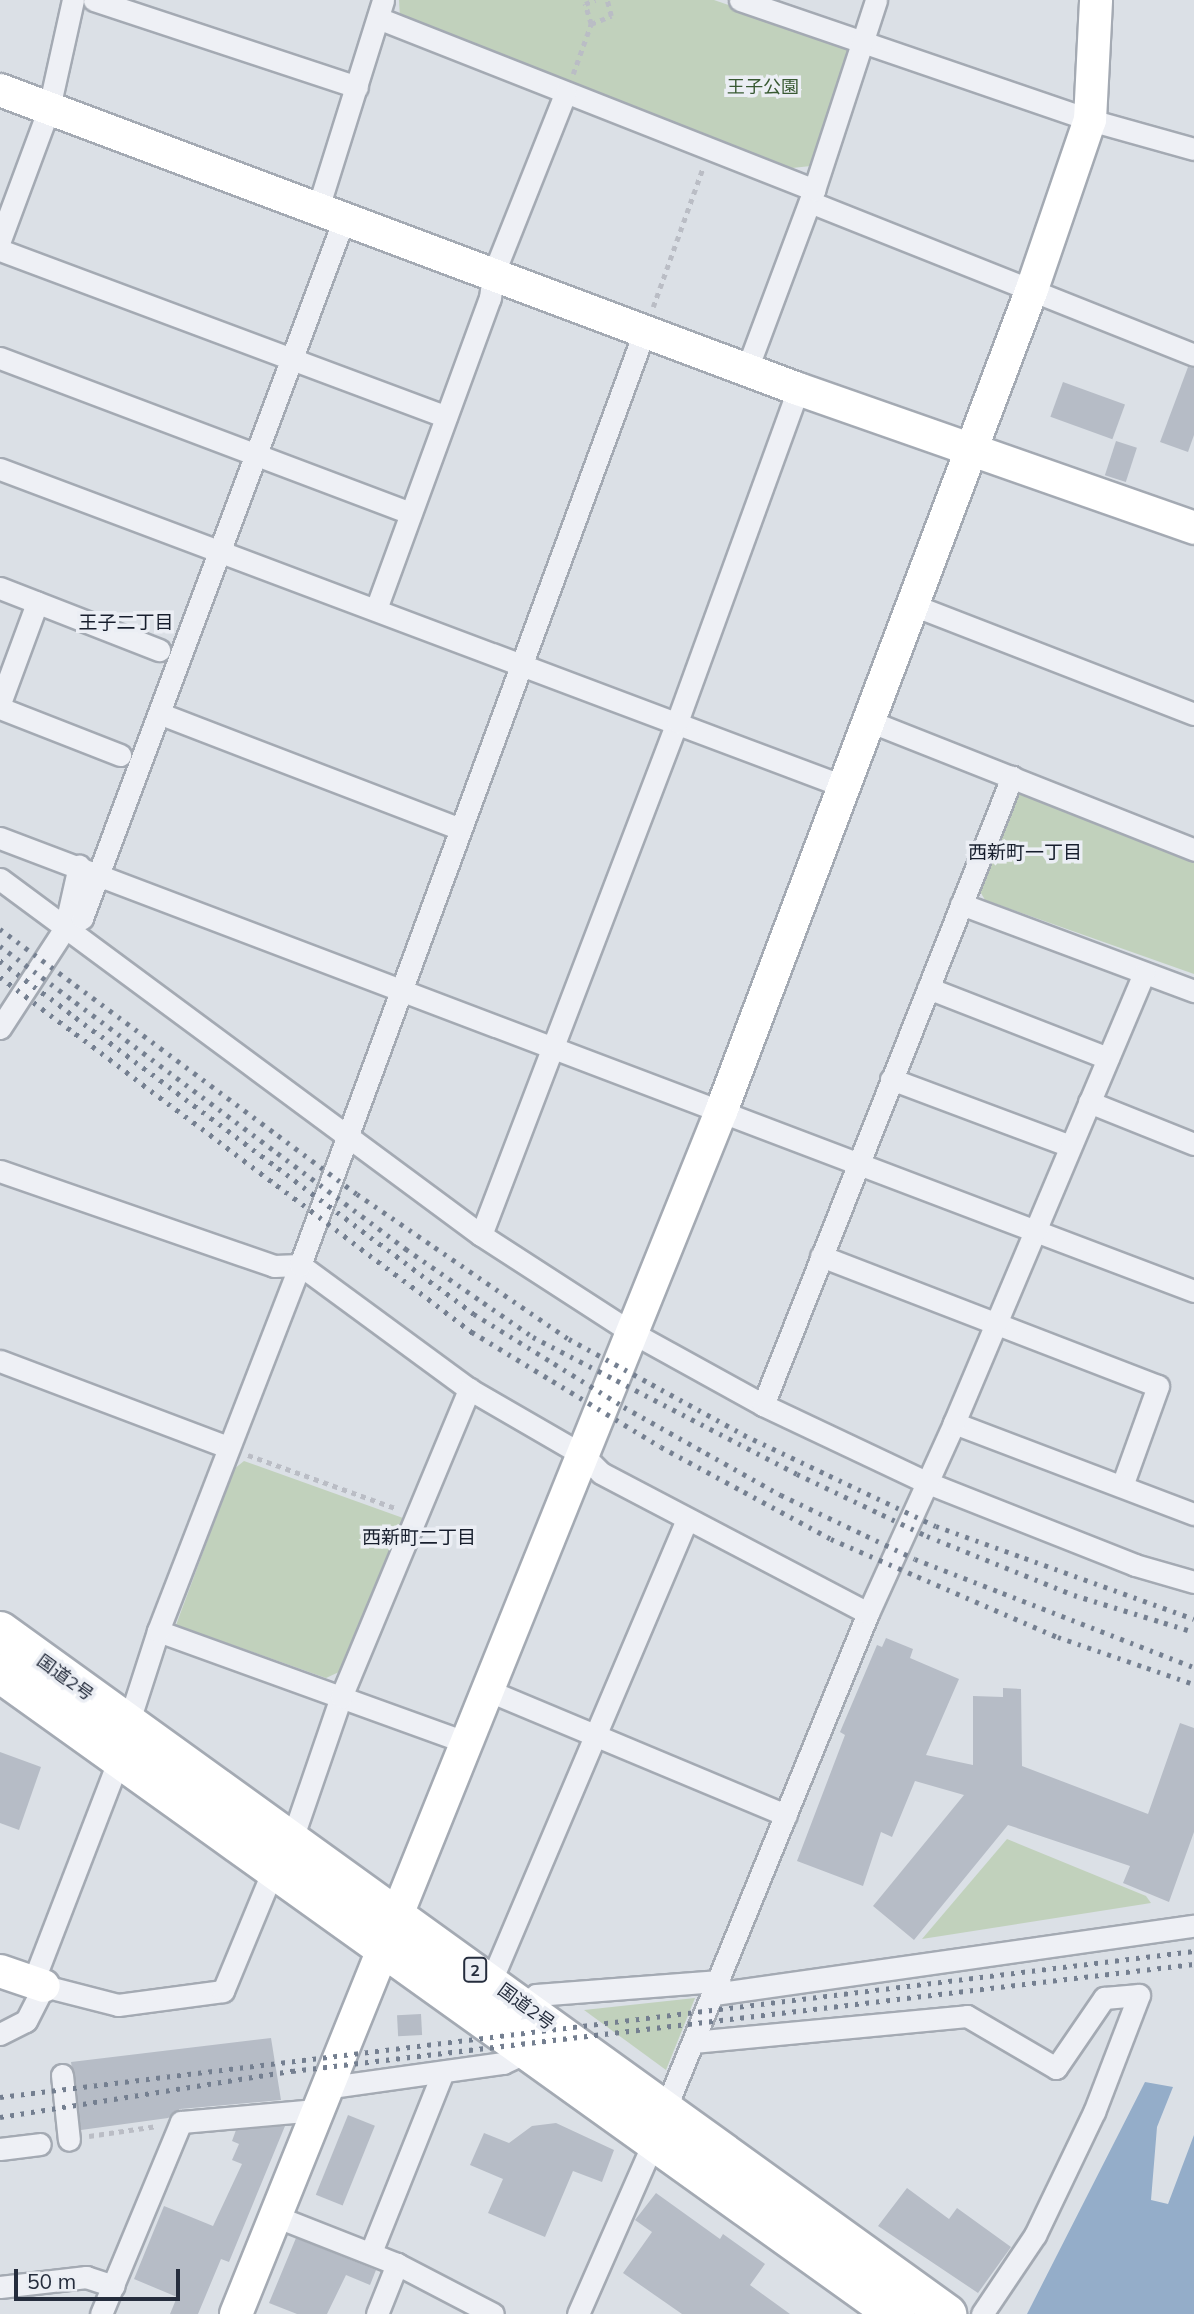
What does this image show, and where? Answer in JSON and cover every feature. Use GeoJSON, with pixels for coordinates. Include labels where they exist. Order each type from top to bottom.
{"type":"FeatureCollection","features":[{"type":"Feature","properties":{"kind":"highway","name":"国道2号"},"geometry":{"type":"LineString","coordinates":[[0,1631],[128,1724],[282,1856],[390,1934],[531,2050],[660,2123],[947,2314]]}},
{"type":"Feature","properties":{"kind":"highway","name":"国道2号"},"geometry":{"type":"LineString","coordinates":[[0,1674],[118,1762],[282,1856]]}},
{"type":"Feature","properties":{"kind":"highway","name":"国道2号"},"geometry":{"type":"LineString","coordinates":[[390,1934],[491,1981],[895,2314]]}},
{"type":"Feature","properties":{"kind":"street"},"geometry":{"type":"LineString","coordinates":[[0,240],[49,108],[73,0]]}},
{"type":"Feature","properties":{"kind":"street"},"geometry":{"type":"LineString","coordinates":[[94,0],[357,87]]}},
{"type":"Feature","properties":{"kind":"street"},"geometry":{"type":"LineString","coordinates":[[740,0],[1090,120],[1194,149]]}},
{"type":"Feature","properties":{"kind":"street"},"geometry":{"type":"LineString","coordinates":[[747,369],[812,196],[865,44],[876,0]]}},
{"type":"Feature","properties":{"kind":"street"},"geometry":{"type":"LineString","coordinates":[[236,2314],[320,2099],[390,1934],[722,1109],[971,451],[1090,120],[1096,0]]}},
{"type":"Feature","properties":{"kind":"street"},"geometry":{"type":"LineString","coordinates":[[65,928],[82,918],[100,874],[292,361],[331,213],[357,87],[380,9],[565,94],[709,149],[812,196],[1194,355]]}},
{"type":"Feature","properties":{"kind":"street"},"geometry":{"type":"LineString","coordinates":[[0,90],[798,389],[1194,527]]}},
{"type":"Feature","properties":{"kind":"street"},"geometry":{"type":"LineString","coordinates":[[376,610],[490,298],[493,275],[565,94]]}},
{"type":"Feature","properties":{"kind":"street"},"geometry":{"type":"LineString","coordinates":[[0,250],[446,417]]}},
{"type":"Feature","properties":{"kind":"street"},"geometry":{"type":"LineString","coordinates":[[128,1724],[158,1631],[300,1265],[458,828],[645,330]]}},
{"type":"Feature","properties":{"kind":"street"},"geometry":{"type":"LineString","coordinates":[[0,358],[258,452],[411,513]]}},
{"type":"Feature","properties":{"kind":"street"},"geometry":{"type":"LineString","coordinates":[[481,1235],[677,722],[798,389]]}},
{"type":"Feature","properties":{"kind":"street"},"geometry":{"type":"LineString","coordinates":[[0,469],[843,786]]}},
{"type":"Feature","properties":{"kind":"street"},"geometry":{"type":"LineString","coordinates":[[0,588],[159,650]]}},
{"type":"Feature","properties":{"kind":"street"},"geometry":{"type":"LineString","coordinates":[[37,603],[0,705],[120,755]]}},
{"type":"Feature","properties":{"kind":"street"},"geometry":{"type":"LineString","coordinates":[[913,605],[1194,714]]}},
{"type":"Feature","properties":{"kind":"street"},"geometry":{"type":"LineString","coordinates":[[161,714],[458,828]]}},
{"type":"Feature","properties":{"kind":"street"},"geometry":{"type":"LineString","coordinates":[[869,721],[1194,850]]}},
{"type":"Feature","properties":{"kind":"street"},"geometry":{"type":"LineString","coordinates":[[763,1405],[1012,776]]}},
{"type":"Feature","properties":{"kind":"street"},"geometry":{"type":"LineString","coordinates":[[0,838],[722,1109],[1194,1291]]}},
{"type":"Feature","properties":{"kind":"street"},"geometry":{"type":"LineString","coordinates":[[0,1028],[65,928],[79,866]]}},
{"type":"Feature","properties":{"kind":"street"},"geometry":{"type":"LineString","coordinates":[[0,879],[481,1235],[631,1332],[763,1405],[928,1483],[1110,1555],[1194,1583]]}},
{"type":"Feature","properties":{"kind":"street"},"geometry":{"type":"LineString","coordinates":[[961,904],[1194,991]]}},
{"type":"Feature","properties":{"kind":"street"},"geometry":{"type":"LineString","coordinates":[[578,2314],[716,1988],[868,1614],[954,1423],[1144,974]]}},
{"type":"Feature","properties":{"kind":"street"},"geometry":{"type":"LineString","coordinates":[[928,988],[1108,1058]]}},
{"type":"Feature","properties":{"kind":"street"},"geometry":{"type":"LineString","coordinates":[[891,1079],[1070,1146]]}},
{"type":"Feature","properties":{"kind":"street"},"geometry":{"type":"LineString","coordinates":[[1089,1102],[1194,1144]]}},
{"type":"Feature","properties":{"kind":"street"},"geometry":{"type":"LineString","coordinates":[[0,1171],[274,1266],[300,1265],[469,1389],[583,1455],[601,1473],[686,1521],[868,1614]]}},
{"type":"Feature","properties":{"kind":"street"},"geometry":{"type":"LineString","coordinates":[[821,1256],[1158,1386],[1122,1486]]}},
{"type":"Feature","properties":{"kind":"street"},"geometry":{"type":"LineString","coordinates":[[0,1362],[228,1447]]}},
{"type":"Feature","properties":{"kind":"street"},"geometry":{"type":"LineString","coordinates":[[0,1971],[118,2005],[223,1991],[282,1856],[341,1697],[469,1389]]}},
{"type":"Feature","properties":{"kind":"street"},"geometry":{"type":"LineString","coordinates":[[954,1423],[1194,1514]]}},
{"type":"Feature","properties":{"kind":"street"},"geometry":{"type":"LineString","coordinates":[[491,1981],[594,1732],[686,1521]]}},
{"type":"Feature","properties":{"kind":"street"},"geometry":{"type":"LineString","coordinates":[[158,1631],[467,1743]]}},
{"type":"Feature","properties":{"kind":"street"},"geometry":{"type":"LineString","coordinates":[[487,1690],[594,1732],[786,1815]]}},
{"type":"Feature","properties":{"kind":"street"},"geometry":{"type":"LineString","coordinates":[[0,2034],[26,2021],[118,1762]]}},
{"type":"Feature","properties":{"kind":"street"},"geometry":{"type":"LineString","coordinates":[[524,2006],[536,1995],[716,1988],[1194,1926]]}},
{"type":"Feature","properties":{"kind":"street"},"geometry":{"type":"LineString","coordinates":[[692,2042],[967,2016],[1056,2068],[1104,1998],[1139,1995],[1094,2112],[1035,2235],[982,2314]]}},
{"type":"Feature","properties":{"kind":"street"},"geometry":{"type":"LineString","coordinates":[[102,2314],[181,2122],[320,2099],[443,2072],[503,2063],[531,2050]]}},
{"type":"Feature","properties":{"kind":"street"},"geometry":{"type":"LineString","coordinates":[[371,2252],[443,2072]]}},
{"type":"Feature","properties":{"kind":"street"},"geometry":{"type":"LineString","coordinates":[[67,2088],[69,2140]]}},
{"type":"Feature","properties":{"kind":"street"},"geometry":{"type":"LineString","coordinates":[[0,2150],[40,2144]]}},
{"type":"Feature","properties":{"kind":"street"},"geometry":{"type":"LineString","coordinates":[[275,2216],[371,2252],[493,2314]]}},
{"type":"Feature","properties":{"kind":"street"},"geometry":{"type":"LineString","coordinates":[[377,2314],[397,2264]]}},
{"type":"Feature","properties":{"kind":"street"},"geometry":{"type":"LineString","coordinates":[[0,2287],[86,2277],[114,2286]]}},
{"type":"Feature","properties":{"kind":"path"},"geometry":{"type":"LineString","coordinates":[[565,94],[591,24],[585,4],[595,0]]}},
{"type":"Feature","properties":{"kind":"path"},"geometry":{"type":"LineString","coordinates":[[591,24],[611,16],[607,0]]}},
{"type":"Feature","properties":{"kind":"path"},"geometry":{"type":"LineString","coordinates":[[645,330],[709,149]]}},
{"type":"Feature","properties":{"kind":"path"},"geometry":{"type":"LineString","coordinates":[[228,1447],[415,1516]]}},
{"type":"Feature","properties":{"kind":"path"},"geometry":{"type":"LineString","coordinates":[[69,2140],[181,2122]]}},
{"type":"Feature","properties":{"kind":"green space","name":"王子公園"},"geometry":{"type":"Polygon","coordinates":[[[399,0],[714,0],[854,48],[811,166],[792,168],[400,18],[399,0]]]}},
{"type":"Feature","properties":{"kind":"green space"},"geometry":{"type":"Polygon","coordinates":[[[1027,792],[1194,859],[1194,974],[985,900],[977,886],[1016,795],[1027,792]]]}},
{"type":"Feature","properties":{"kind":"green space"},"geometry":{"type":"Polygon","coordinates":[[[244,1461],[403,1518],[339,1672],[326,1678],[176,1625],[234,1469],[244,1461]]]}},
{"type":"Feature","properties":{"kind":"green space"},"geometry":{"type":"Polygon","coordinates":[[[1007,1839],[1146,1896],[1151,1903],[922,1939],[1007,1839]]]}},
{"type":"Feature","properties":{"kind":"green space"},"geometry":{"type":"Polygon","coordinates":[[[695,1998],[666,2070],[584,2010],[695,1998]]]}},
{"type":"Feature","properties":{"kind":"water"},"geometry":{"type":"Polygon","coordinates":[[[1145,2082],[1173,2087],[1157,2127],[1151,2200],[1168,2204],[1194,2135],[1194,2314],[1027,2314],[1145,2082]]]}},
{"type":"Feature","properties":{"kind":"building"},"geometry":{"type":"Polygon","coordinates":[[[1188,367],[1194,368],[1194,435],[1188,452],[1160,442],[1188,367]]]}},
{"type":"Feature","properties":{"kind":"building"},"geometry":{"type":"Polygon","coordinates":[[[1063,382],[1125,405],[1112,439],[1050,417],[1063,382]]]}},
{"type":"Feature","properties":{"kind":"building"},"geometry":{"type":"Polygon","coordinates":[[[1116,441],[1137,448],[1126,482],[1105,475],[1116,441]]]}},
{"type":"Feature","properties":{"kind":"building"},"geometry":{"type":"Polygon","coordinates":[[[886,1638],[913,1649],[910,1658],[959,1679],[926,1755],[973,1765],[973,1696],[1003,1697],[1003,1688],[1021,1689],[1022,1766],[1148,1814],[1180,1723],[1194,1728],[1194,1832],[1169,1902],[1123,1883],[1130,1866],[1008,1825],[914,1940],[873,1906],[964,1795],[915,1781],[892,1837],[881,1832],[863,1886],[797,1861],[845,1735],[840,1732],[877,1645],[882,1647],[886,1638]]]}},
{"type":"Feature","properties":{"kind":"building"},"geometry":{"type":"Polygon","coordinates":[[[0,1752],[41,1767],[19,1830],[0,1823],[0,1752]]]}},
{"type":"Feature","properties":{"kind":"building"},"geometry":{"type":"Polygon","coordinates":[[[421,2014],[422,2035],[398,2036],[397,2015],[421,2014]]]}},
{"type":"Feature","properties":{"kind":"building"},"geometry":{"type":"Polygon","coordinates":[[[271,2038],[281,2100],[180,2109],[168,2118],[81,2130],[71,2062],[271,2038]]]}},
{"type":"Feature","properties":{"kind":"building"},"geometry":{"type":"Polygon","coordinates":[[[348,2115],[375,2126],[343,2206],[316,2195],[348,2115]]]}},
{"type":"Feature","properties":{"kind":"building"},"geometry":{"type":"Polygon","coordinates":[[[556,2123],[614,2150],[602,2182],[573,2171],[545,2237],[488,2213],[503,2179],[470,2165],[484,2133],[509,2143],[532,2126],[556,2123]]]}},
{"type":"Feature","properties":{"kind":"building"},"geometry":{"type":"Polygon","coordinates":[[[285,2126],[229,2262],[221,2259],[198,2314],[170,2314],[177,2297],[134,2279],[164,2206],[213,2226],[242,2164],[232,2160],[239,2144],[232,2141],[236,2130],[285,2126]]]}},
{"type":"Feature","properties":{"kind":"building"},"geometry":{"type":"Polygon","coordinates":[[[907,2188],[949,2219],[957,2208],[1011,2247],[978,2293],[878,2226],[907,2188]]]}},
{"type":"Feature","properties":{"kind":"building"},"geometry":{"type":"Polygon","coordinates":[[[656,2193],[720,2239],[723,2234],[765,2264],[750,2285],[790,2314],[682,2314],[623,2273],[652,2232],[635,2220],[656,2193]]]}},
{"type":"Feature","properties":{"kind":"building"},"geometry":{"type":"Polygon","coordinates":[[[296,2238],[376,2270],[370,2285],[346,2275],[327,2314],[297,2314],[269,2303],[296,2238]]]}},
{"type":"Feature","properties":{"kind":"railway"},"geometry":{"type":"LineString","coordinates":[[0,929],[357,1194],[569,1339],[744,1435],[936,1526],[1194,1619]]}},
{"type":"Feature","properties":{"kind":"railway"},"geometry":{"type":"LineString","coordinates":[[0,946],[406,1249],[533,1337],[797,1474],[927,1536],[1074,1595],[1194,1632]]}},
{"type":"Feature","properties":{"kind":"railway"},"geometry":{"type":"LineString","coordinates":[[0,961],[474,1314],[624,1407],[781,1495],[915,1559],[1194,1667]]}},
{"type":"Feature","properties":{"kind":"railway"},"geometry":{"type":"LineString","coordinates":[[0,977],[472,1332],[661,1447],[831,1539],[1058,1637],[1194,1684]]}},
{"type":"Feature","properties":{"kind":"railway"},"geometry":{"type":"LineString","coordinates":[[0,2097],[1194,1951]]}},
{"type":"Feature","properties":{"kind":"railway"},"geometry":{"type":"LineString","coordinates":[[0,2117],[292,2071],[1194,1964]]}},
{"type":"Feature","properties":{"kind":"district","name":"王子二丁目"},"geometry":{"type":"Point","coordinates":[126,623]}},
{"type":"Feature","properties":{"kind":"district","name":"西新町一丁目"},"geometry":{"type":"Point","coordinates":[1025,853]}},
{"type":"Feature","properties":{"kind":"district","name":"西新町二丁目"},"geometry":{"type":"Point","coordinates":[419,1538]}}]}
